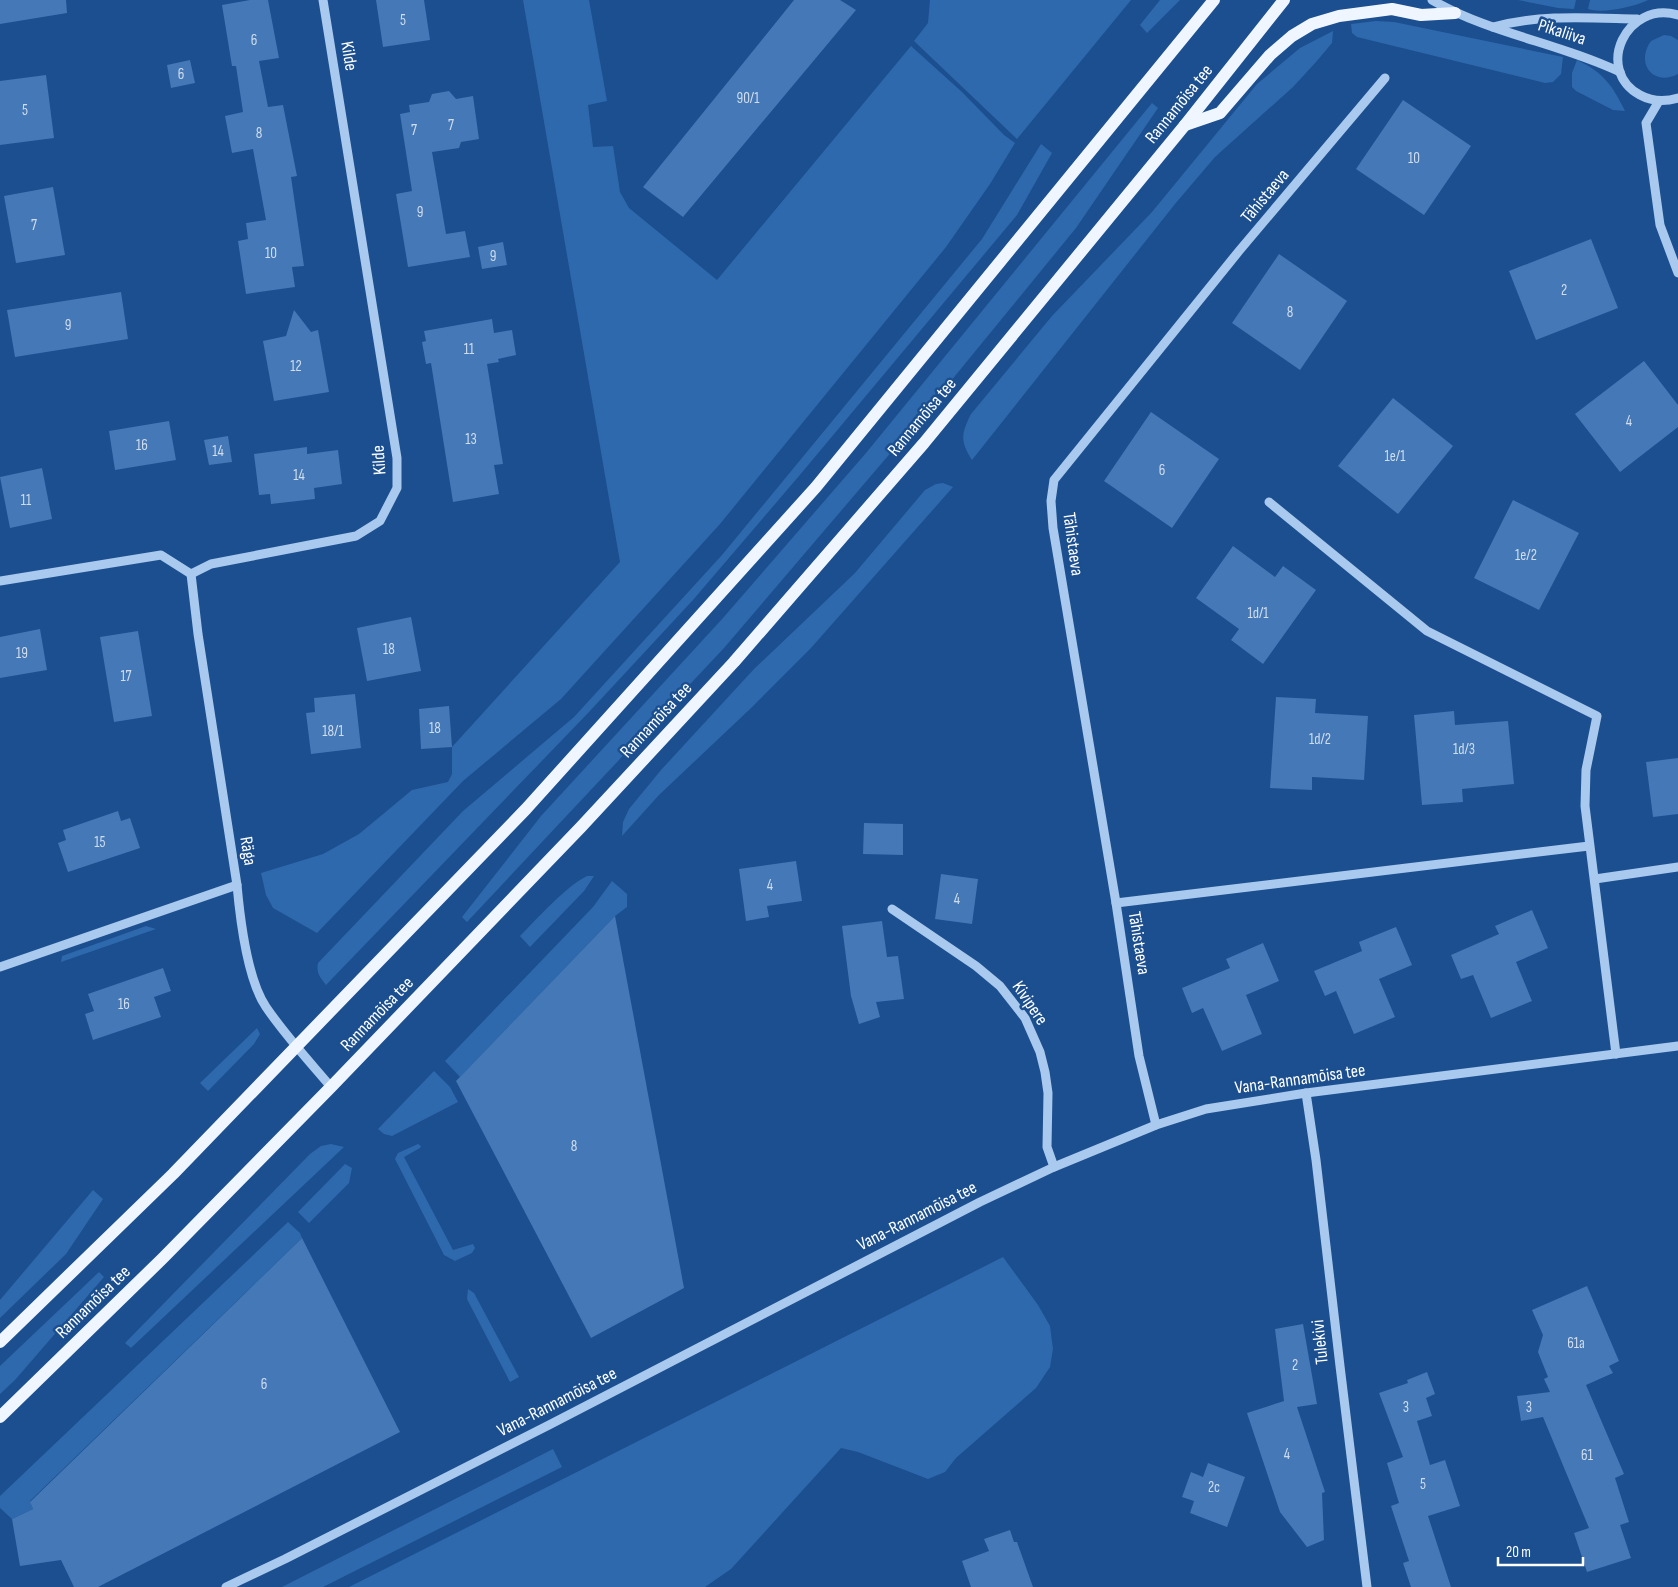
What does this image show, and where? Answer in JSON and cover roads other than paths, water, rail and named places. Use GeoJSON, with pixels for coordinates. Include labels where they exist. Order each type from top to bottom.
{"type":"FeatureCollection","features":[{"type":"Feature","properties":{"kind":"main road","name":"Rannamõisa tee"},"geometry":{"type":"LineString","coordinates":[[0,1342],[173,1174],[526,809],[816,487],[1214,0]]}},
{"type":"Feature","properties":{"kind":"main road","name":"Rannamõisa tee"},"geometry":{"type":"LineString","coordinates":[[0,1417],[163,1258],[331,1086],[580,827],[734,662],[924,443],[1185,125],[1284,0]]}},
{"type":"Feature","properties":{"kind":"main road"},"geometry":{"type":"LineString","coordinates":[[1185,125],[1220,113],[1270,54],[1292,36],[1312,24],[1339,16],[1392,9],[1420,15],[1455,13]]}},
{"type":"Feature","properties":{"kind":"street","name":"Kilde"},"geometry":{"type":"LineString","coordinates":[[191,574],[211,564],[356,536],[380,521],[397,488],[397,458],[323,0]]}},
{"type":"Feature","properties":{"kind":"street","name":"Pikaliiva"},"geometry":{"type":"LineString","coordinates":[[1432,0],[1455,13],[1493,28],[1594,59],[1620,72]]}},
{"type":"Feature","properties":{"kind":"street","name":"Pikaliiva"},"geometry":{"type":"LineString","coordinates":[[1493,28],[1509,23],[1560,17],[1637,19],[1648,14],[1660,12],[1678,15]]}},
{"type":"Feature","properties":{"kind":"street"},"geometry":{"type":"LineString","coordinates":[[1637,19],[1627,29],[1620,43],[1618,58],[1620,72],[1626,83],[1646,98],[1659,101],[1678,98]]}},
{"type":"Feature","properties":{"kind":"street","name":"Tähistaeva"},"geometry":{"type":"LineString","coordinates":[[1156,1125],[1139,1056],[1116,903],[1052,528],[1051,501],[1054,480],[1239,251],[1385,78]]}},
{"type":"Feature","properties":{"kind":"street"},"geometry":{"type":"LineString","coordinates":[[1659,101],[1646,123],[1660,224],[1678,272]]}},
{"type":"Feature","properties":{"kind":"street"},"geometry":{"type":"LineString","coordinates":[[1270,502],[1427,631],[1597,716],[1586,770],[1585,806],[1616,1054]]}},
{"type":"Feature","properties":{"kind":"street"},"geometry":{"type":"LineString","coordinates":[[0,581],[162,555],[191,574]]}},
{"type":"Feature","properties":{"kind":"street","name":"Räga"},"geometry":{"type":"LineString","coordinates":[[0,967],[237,885],[198,634],[191,574]]}},
{"type":"Feature","properties":{"kind":"street"},"geometry":{"type":"LineString","coordinates":[[1116,903],[1589,846]]}},
{"type":"Feature","properties":{"kind":"street"},"geometry":{"type":"LineString","coordinates":[[1595,879],[1678,867]]}},
{"type":"Feature","properties":{"kind":"street"},"geometry":{"type":"LineString","coordinates":[[237,885],[239,908],[253,978],[265,1006],[331,1086]]}},
{"type":"Feature","properties":{"kind":"street","name":"Kivipere"},"geometry":{"type":"LineString","coordinates":[[892,909],[976,966],[1000,986],[1025,1018],[1040,1052],[1045,1072],[1048,1093],[1047,1147],[1054,1167]]}},
{"type":"Feature","properties":{"kind":"street","name":"Vana-Rannamõisa tee"},"geometry":{"type":"LineString","coordinates":[[226,1587],[542,1428],[980,1202],[1054,1167],[1156,1125],[1206,1109],[1306,1093],[1678,1046]]}},
{"type":"Feature","properties":{"kind":"street","name":"Tulekivi"},"geometry":{"type":"LineString","coordinates":[[1306,1093],[1316,1160],[1367,1587]]}}]}
